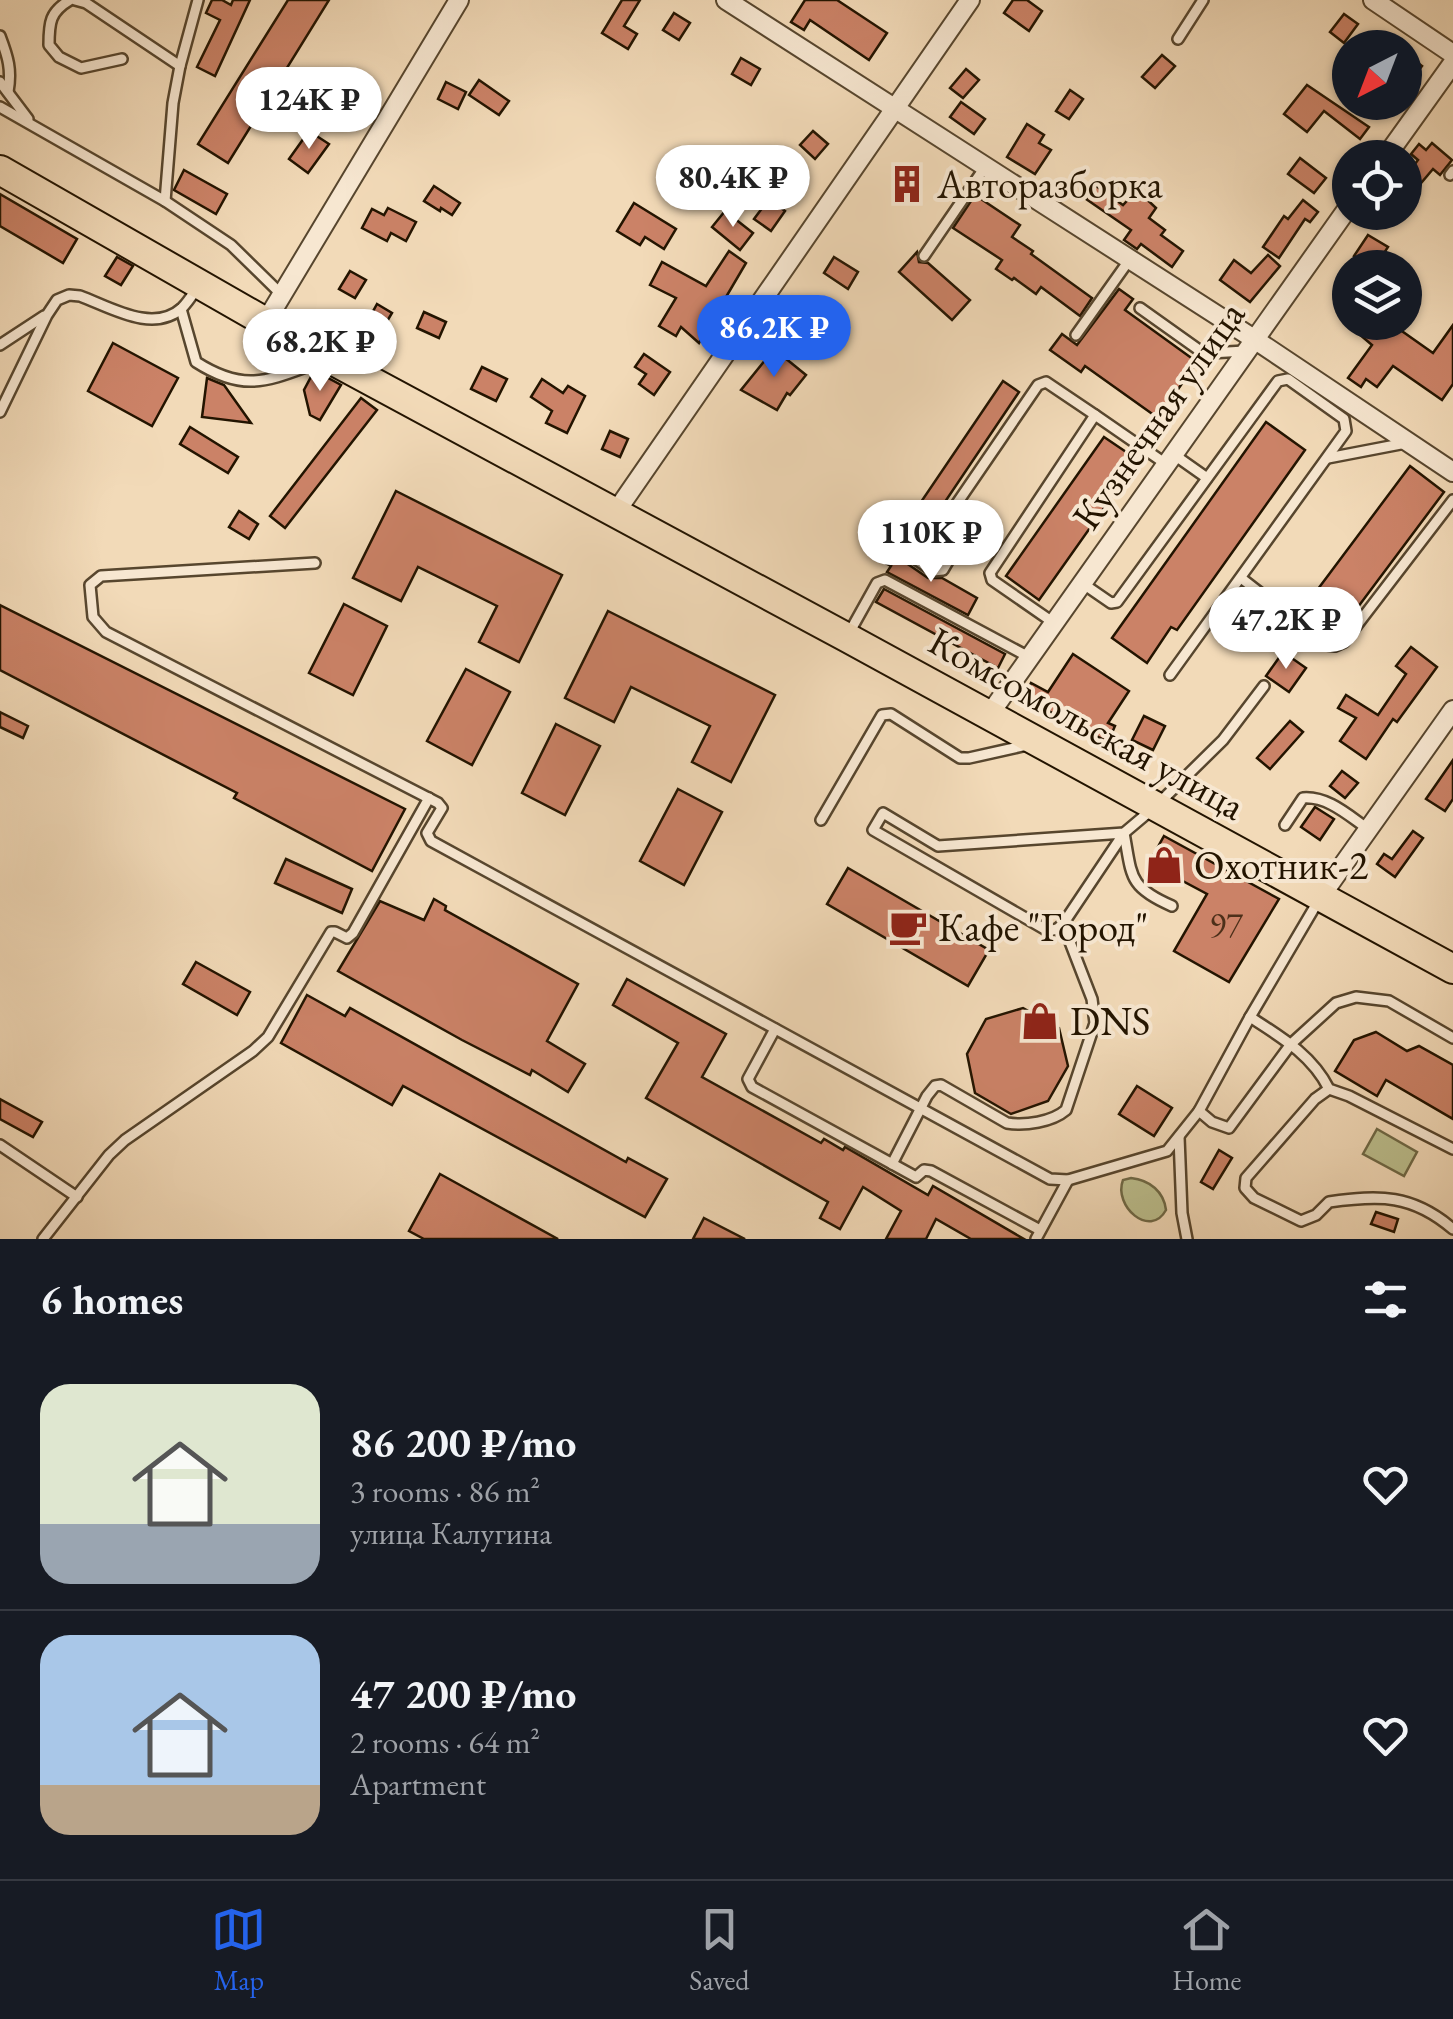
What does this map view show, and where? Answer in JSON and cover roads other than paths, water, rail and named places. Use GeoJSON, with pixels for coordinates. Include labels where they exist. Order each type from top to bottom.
{"type":"FeatureCollection","features":[{"type":"Feature","properties":{"kind":"main road","name":"Комсомольская улица"},"geometry":{"type":"LineString","coordinates":[[0,170],[330,359],[1453,969]]}},
{"type":"Feature","properties":{"kind":"street"},"geometry":{"type":"LineString","coordinates":[[265,322],[459,0]]}},
{"type":"Feature","properties":{"kind":"street"},"geometry":{"type":"LineString","coordinates":[[726,0],[1130,259],[1249,345],[1453,472]]}},
{"type":"Feature","properties":{"kind":"street"},"geometry":{"type":"LineString","coordinates":[[615,514],[970,0]]}},
{"type":"Feature","properties":{"kind":"street"},"geometry":{"type":"LineString","coordinates":[[1373,0],[1453,54]]}},
{"type":"Feature","properties":{"kind":"street"},"geometry":{"type":"LineString","coordinates":[[1397,140],[1453,63]]}},
{"type":"Feature","properties":{"kind":"street","name":"Кузнечная улица"},"geometry":{"type":"LineString","coordinates":[[989,715],[1333,230]]}},
{"type":"Feature","properties":{"kind":"street"},"geometry":{"type":"LineString","coordinates":[[1321,896],[1453,710]]}},
{"type":"Feature","properties":{"kind":"lane"},"geometry":{"type":"LineString","coordinates":[[122,58],[81,68],[59,57],[49,45],[49,25],[57,8],[72,0],[86,3],[180,66]]}},
{"type":"Feature","properties":{"kind":"lane"},"geometry":{"type":"LineString","coordinates":[[165,201],[173,103],[198,0]]}},
{"type":"Feature","properties":{"kind":"lane"},"geometry":{"type":"LineString","coordinates":[[1178,39],[1203,0]]}},
{"type":"Feature","properties":{"kind":"lane"},"geometry":{"type":"LineString","coordinates":[[0,36],[10,64],[8,92]]}},
{"type":"Feature","properties":{"kind":"lane"},"geometry":{"type":"LineString","coordinates":[[0,82],[32,126]]}},
{"type":"Feature","properties":{"kind":"lane"},"geometry":{"type":"LineString","coordinates":[[0,107],[165,201],[231,244],[282,294]]}},
{"type":"Feature","properties":{"kind":"lane"},"geometry":{"type":"LineString","coordinates":[[924,256],[985,167]]}},
{"type":"Feature","properties":{"kind":"lane"},"geometry":{"type":"LineString","coordinates":[[1076,336],[1130,259]]}},
{"type":"Feature","properties":{"kind":"lane"},"geometry":{"type":"LineString","coordinates":[[0,412],[57,300],[68,294],[80,296],[144,320],[162,319],[181,308],[199,286]]}},
{"type":"Feature","properties":{"kind":"lane"},"geometry":{"type":"LineString","coordinates":[[181,308],[196,362],[230,379],[263,382],[330,359]]}},
{"type":"Feature","properties":{"kind":"lane"},"geometry":{"type":"LineString","coordinates":[[1140,308],[1199,350],[1210,353],[1249,345]]}},
{"type":"Feature","properties":{"kind":"lane"},"geometry":{"type":"LineString","coordinates":[[0,345],[46,315]]}},
{"type":"Feature","properties":{"kind":"lane"},"geometry":{"type":"LineString","coordinates":[[1082,583],[1110,603],[1118,602],[1278,381],[1288,378],[1344,419],[1346,431],[1170,675]]}},
{"type":"Feature","properties":{"kind":"lane"},"geometry":{"type":"LineString","coordinates":[[900,549],[934,571],[943,570],[960,541],[946,518],[1038,385],[1046,382],[1169,459],[1208,478]]}},
{"type":"Feature","properties":{"kind":"lane"},"geometry":{"type":"LineString","coordinates":[[1054,623],[992,580],[990,572],[1095,415]]}},
{"type":"Feature","properties":{"kind":"lane"},"geometry":{"type":"LineString","coordinates":[[1326,458],[1408,442]]}},
{"type":"Feature","properties":{"kind":"lane"},"geometry":{"type":"LineString","coordinates":[[1240,578],[1327,645],[1335,646],[1344,642],[1453,500]]}},
{"type":"Feature","properties":{"kind":"lane"},"geometry":{"type":"LineString","coordinates":[[315,562],[101,576],[90,585],[93,617],[106,632],[438,802],[442,808],[426,833],[431,841],[1050,1179],[1068,1180],[1167,1152],[1199,1111],[1321,896]]}},
{"type":"Feature","properties":{"kind":"lane"},"geometry":{"type":"LineString","coordinates":[[846,637],[877,583],[885,580],[1030,658]]}},
{"type":"Feature","properties":{"kind":"lane"},"geometry":{"type":"LineString","coordinates":[[1124,833],[938,846],[883,813],[873,830],[1048,930],[1057,929],[1124,833],[1223,740],[1264,686]]}},
{"type":"Feature","properties":{"kind":"lane"},"geometry":{"type":"LineString","coordinates":[[821,820],[882,714],[891,714],[960,758],[1040,742]]}},
{"type":"Feature","properties":{"kind":"lane"},"geometry":{"type":"LineString","coordinates":[[1285,825],[1303,798],[1313,797],[1368,829]]}},
{"type":"Feature","properties":{"kind":"lane"},"geometry":{"type":"LineString","coordinates":[[44,1239],[126,1140],[253,1052],[268,1037],[331,932],[347,938],[353,933],[430,798]]}},
{"type":"Feature","properties":{"kind":"lane"},"geometry":{"type":"LineString","coordinates":[[1124,833],[1132,878],[1149,896],[1172,906]]}},
{"type":"Feature","properties":{"kind":"lane"},"geometry":{"type":"LineString","coordinates":[[892,1164],[926,1096],[935,1086],[942,1084],[1018,1125],[1057,1117],[1066,1110],[1095,1024],[1092,999],[1063,924]]}},
{"type":"Feature","properties":{"kind":"lane"},"geometry":{"type":"LineString","coordinates":[[1199,1111],[1212,1122],[1229,1128],[1291,1044],[1336,1003],[1356,998],[1388,1002],[1453,1038]]}},
{"type":"Feature","properties":{"kind":"lane"},"geometry":{"type":"LineString","coordinates":[[1250,1017],[1291,1044],[1319,1070],[1329,1089],[1453,1149]]}},
{"type":"Feature","properties":{"kind":"lane"},"geometry":{"type":"LineString","coordinates":[[775,1029],[748,1079],[752,1087],[916,1177],[924,1170],[930,1171],[1038,1235],[1068,1180]]}},
{"type":"Feature","properties":{"kind":"lane"},"geometry":{"type":"LineString","coordinates":[[1329,1089],[1315,1099],[1246,1178],[1246,1188],[1254,1198],[1300,1221],[1316,1216],[1329,1202],[1385,1197],[1414,1204],[1453,1229]]}},
{"type":"Feature","properties":{"kind":"lane"},"geometry":{"type":"LineString","coordinates":[[1179,1137],[1187,1239]]}},
{"type":"Feature","properties":{"kind":"lane"},"geometry":{"type":"LineString","coordinates":[[0,1145],[77,1197]]}},
{"type":"Feature","properties":{"kind":"place","name":"Авторазборка"},"geometry":{"type":"Point","coordinates":[907,184]}},
{"type":"Feature","properties":{"kind":"place","name":"Охотник-2"},"geometry":{"type":"Point","coordinates":[1164,865]}},
{"type":"Feature","properties":{"kind":"place","name":"Кафе \"Город\""},"geometry":{"type":"Point","coordinates":[908,927]}},
{"type":"Feature","properties":{"kind":"place","name":"DNS"},"geometry":{"type":"Point","coordinates":[1040,1021]}}]}
